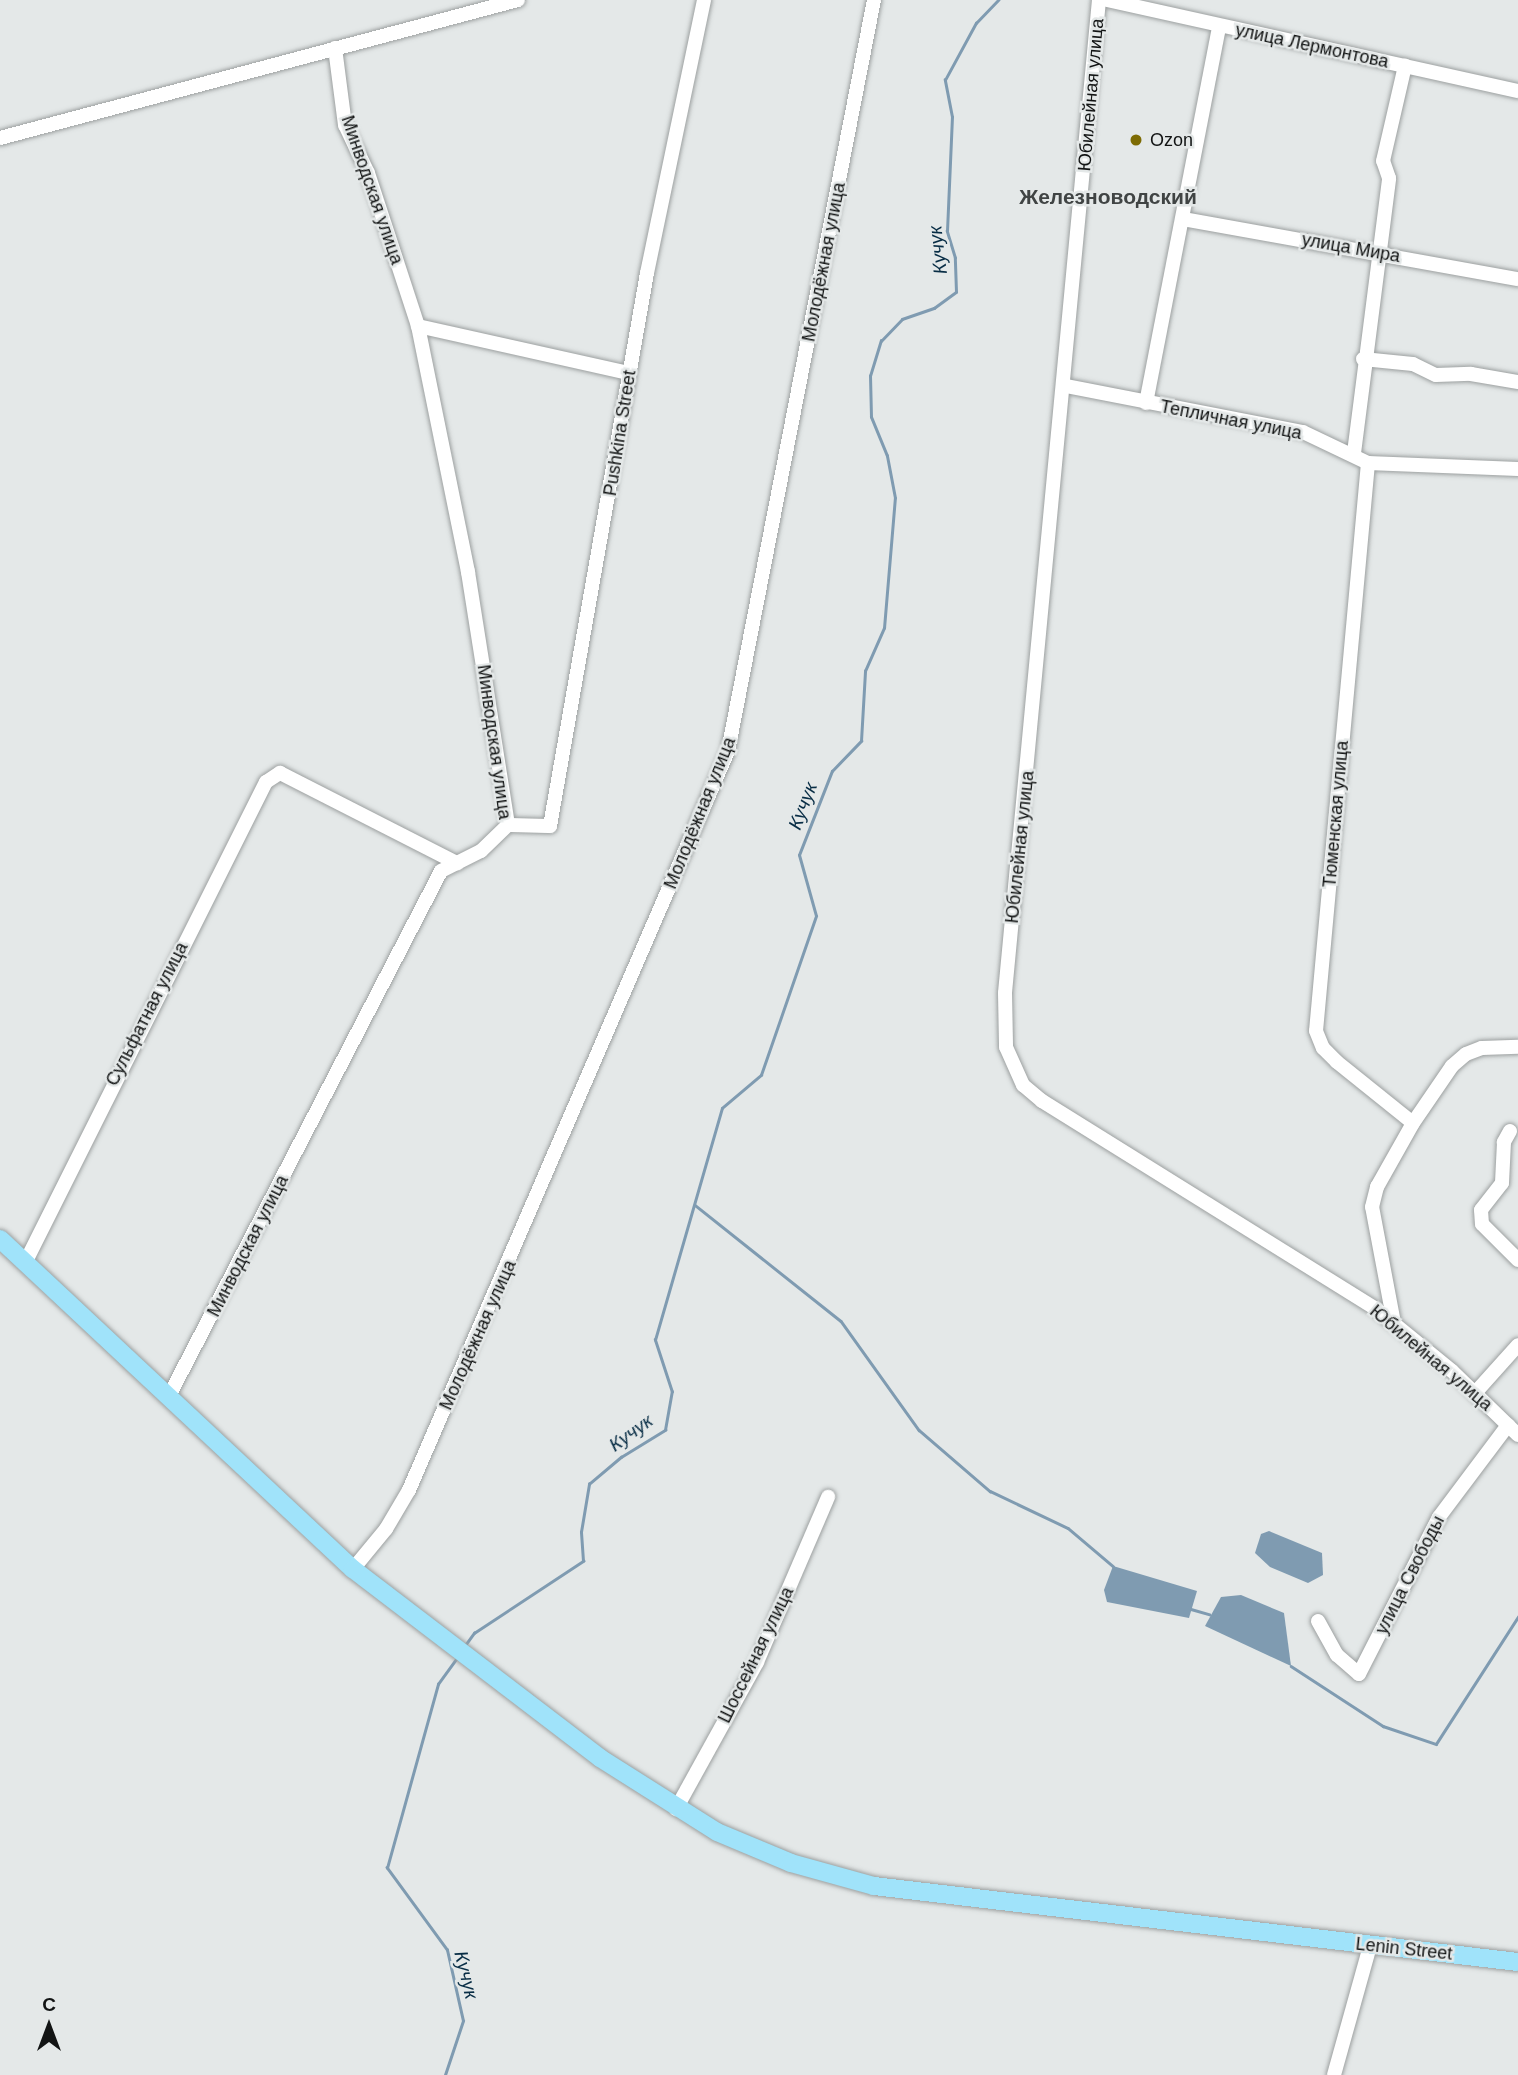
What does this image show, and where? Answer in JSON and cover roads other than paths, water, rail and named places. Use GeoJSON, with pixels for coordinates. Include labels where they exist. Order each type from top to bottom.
{"type":"FeatureCollection","features":[{"type":"Feature","properties":{"kind":"main road","name":"Lenin Street"},"geometry":{"type":"LineString","coordinates":[[0,1239],[353,1569],[600,1758],[676,1809],[770,1855],[874,1886],[1518,1962]]}},
{"type":"Feature","properties":{"kind":"street"},"geometry":{"type":"LineString","coordinates":[[0,138],[518,0]]}},
{"type":"Feature","properties":{"kind":"street","name":"Pushkina Street"},"geometry":{"type":"LineString","coordinates":[[508,825],[550,826],[629,373],[704,0]]}},
{"type":"Feature","properties":{"kind":"street","name":"Молодёжная улица"},"geometry":{"type":"LineString","coordinates":[[353,1569],[386,1529],[409,1490],[728,751],[874,0]]}},
{"type":"Feature","properties":{"kind":"street","name":"Юбилейная улица"},"geometry":{"type":"LineString","coordinates":[[1100,0],[1066,386],[1005,993],[1006,1047],[1011,1066],[1042,1101],[1395,1323],[1513,1430]]}},
{"type":"Feature","properties":{"kind":"street","name":"улица Лермонтова"},"geometry":{"type":"LineString","coordinates":[[1107,0],[1518,91]]}},
{"type":"Feature","properties":{"kind":"street"},"geometry":{"type":"LineString","coordinates":[[1146,403],[1176,235],[1183,219],[1219,26]]}},
{"type":"Feature","properties":{"kind":"street","name":"Минводская улица"},"geometry":{"type":"LineString","coordinates":[[169,1396],[441,871],[481,851],[508,825],[468,572],[418,326],[368,173],[345,125],[335,48]]}},
{"type":"Feature","properties":{"kind":"street"},"geometry":{"type":"LineString","coordinates":[[1354,453],[1363,359],[1389,178],[1383,161],[1405,66]]}},
{"type":"Feature","properties":{"kind":"street","name":"улица Мира"},"geometry":{"type":"LineString","coordinates":[[1183,219],[1518,279]]}},
{"type":"Feature","properties":{"kind":"street"},"geometry":{"type":"LineString","coordinates":[[418,326],[629,373]]}},
{"type":"Feature","properties":{"kind":"street"},"geometry":{"type":"LineString","coordinates":[[1363,359],[1413,364],[1436,375],[1471,374],[1518,382]]}},
{"type":"Feature","properties":{"kind":"street","name":"Тепличная улица"},"geometry":{"type":"LineString","coordinates":[[1066,386],[1303,432],[1354,453],[1368,463]]}},
{"type":"Feature","properties":{"kind":"street"},"geometry":{"type":"LineString","coordinates":[[1368,463],[1518,469]]}},
{"type":"Feature","properties":{"kind":"street","name":"Тюменская улица"},"geometry":{"type":"LineString","coordinates":[[1368,463],[1316,1031],[1323,1048],[1337,1062],[1413,1123]]}},
{"type":"Feature","properties":{"kind":"street","name":"Сульфатная улица"},"geometry":{"type":"LineString","coordinates":[[25,1263],[267,782],[280,773],[457,863]]}},
{"type":"Feature","properties":{"kind":"street"},"geometry":{"type":"LineString","coordinates":[[1395,1323],[1372,1207],[1377,1187],[1413,1123],[1466,1054],[1518,1047]]}},
{"type":"Feature","properties":{"kind":"street"},"geometry":{"type":"LineString","coordinates":[[1510,1131],[1504,1142],[1502,1183],[1480,1210],[1482,1224],[1518,1260]]}},
{"type":"Feature","properties":{"kind":"street"},"geometry":{"type":"LineString","coordinates":[[1475,1393],[1518,1345]]}},
{"type":"Feature","properties":{"kind":"street","name":"улица Свободы"},"geometry":{"type":"LineString","coordinates":[[1318,1621],[1337,1655],[1359,1674],[1439,1517],[1513,1430]]}},
{"type":"Feature","properties":{"kind":"street","name":"Шоссейная улица"},"geometry":{"type":"LineString","coordinates":[[676,1809],[757,1662],[828,1497]]}},
{"type":"Feature","properties":{"kind":"street"},"geometry":{"type":"LineString","coordinates":[[1334,2075],[1370,1946]]}},
{"type":"Feature","properties":{"kind":"water"},"geometry":{"type":"Polygon","coordinates":[[[1269,1531],[1322,1553],[1323,1575],[1308,1583],[1270,1567],[1255,1553],[1261,1534],[1269,1531]]]}},
{"type":"Feature","properties":{"kind":"water"},"geometry":{"type":"Polygon","coordinates":[[[1113,1566],[1197,1591],[1189,1618],[1107,1602],[1104,1590],[1113,1566]]]}},
{"type":"Feature","properties":{"kind":"water"},"geometry":{"type":"Polygon","coordinates":[[[1241,1595],[1284,1613],[1291,1666],[1205,1626],[1221,1597],[1241,1595]]]}},
{"type":"Feature","properties":{"kind":"waterway","name":"Кучук"},"geometry":{"type":"LineString","coordinates":[[466,1644],[474,1633],[583,1561],[581,1532],[589,1484],[621,1457],[665,1430],[672,1392],[655,1340],[722,1108],[761,1075],[816,916],[799,855],[832,771],[861,741],[865,671],[884,628],[895,498],[887,456],[871,417],[870,376],[881,341],[902,319],[934,308],[956,292],[955,258],[947,231],[952,117],[945,80],[976,23],[998,0]]}},
{"type":"Feature","properties":{"kind":"waterway"},"geometry":{"type":"LineString","coordinates":[[695,1205],[841,1321],[919,1430],[990,1491],[1068,1528],[1113,1566]]}},
{"type":"Feature","properties":{"kind":"waterway"},"geometry":{"type":"LineString","coordinates":[[1191,1609],[1209,1614]]}},
{"type":"Feature","properties":{"kind":"waterway"},"geometry":{"type":"LineString","coordinates":[[1291,1666],[1383,1726],[1436,1744],[1518,1617]]}},
{"type":"Feature","properties":{"kind":"waterway","name":"Кучук"},"geometry":{"type":"LineString","coordinates":[[445,2075],[463,2021],[447,1950],[387,1868],[438,1684],[456,1659]]}},
{"type":"Feature","properties":{"kind":"place","name":"Ozon"},"geometry":{"type":"Point","coordinates":[1136,140]}},
{"type":"Feature","properties":{"kind":"district","name":"Железноводский"},"geometry":{"type":"Point","coordinates":[1108,197]}}]}
